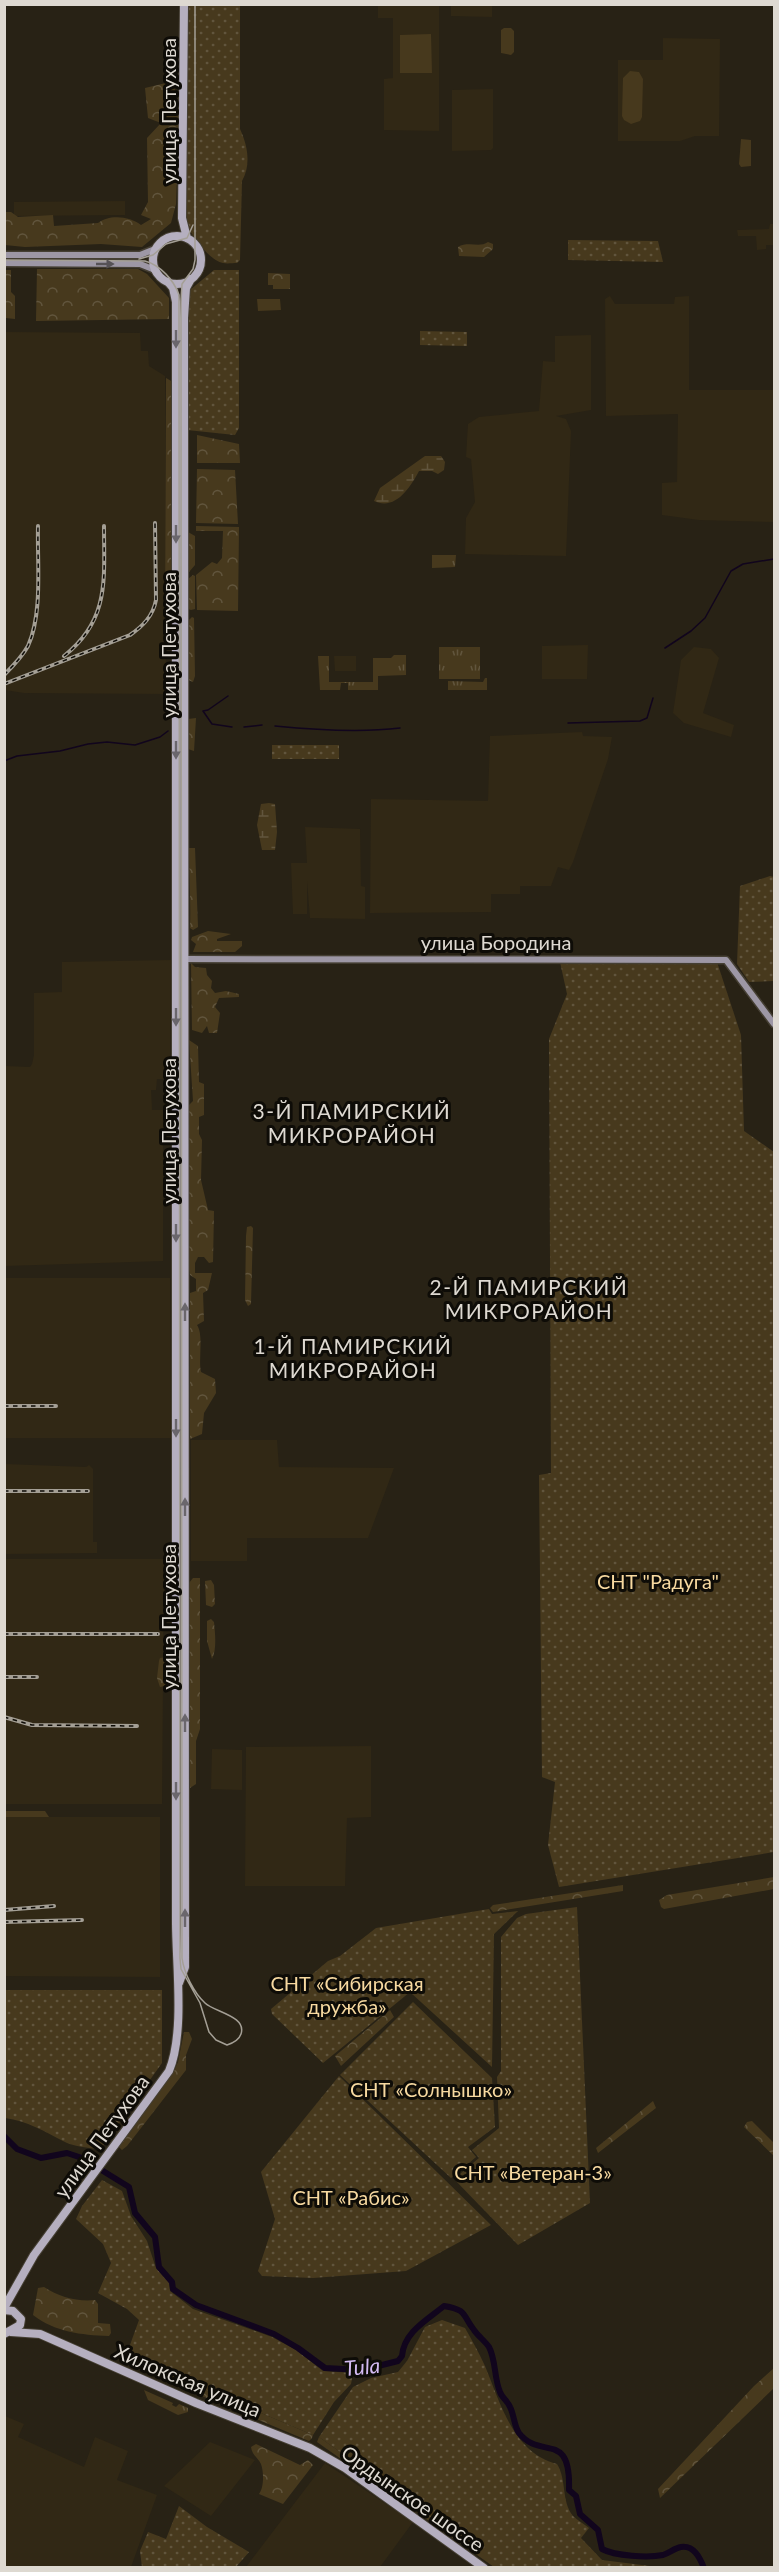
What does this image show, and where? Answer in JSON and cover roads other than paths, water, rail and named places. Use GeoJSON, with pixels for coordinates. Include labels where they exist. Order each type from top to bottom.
{"type":"FeatureCollection","features":[{"type":"Feature","properties":{"kind":"highway","name":"улица Петухова"},"geometry":{"type":"LineString","coordinates":[[182,218],[184,4]]}},
{"type":"Feature","properties":{"kind":"highway"},"geometry":{"type":"LineString","coordinates":[[182,218],[188,238],[195,245],[201,262],[198,271],[191,279],[178,284],[168,282],[155,270],[153,259],[155,249],[171,236],[182,218]]}},
{"type":"Feature","properties":{"kind":"highway"},"geometry":{"type":"LineString","coordinates":[[171,236],[188,238]]}},
{"type":"Feature","properties":{"kind":"highway","name":"улица Петухова"},"geometry":{"type":"LineString","coordinates":[[180,1600],[184,959],[184,310],[186,288],[191,279]]}},
{"type":"Feature","properties":{"kind":"highway","name":"улица Петухова"},"geometry":{"type":"LineString","coordinates":[[4,2309],[34,2255],[169,2072],[174,2059],[179,1983],[185,1966],[180,1628],[176,302],[173,288],[168,282]]}},
{"type":"Feature","properties":{"kind":"highway"},"geometry":{"type":"LineString","coordinates":[[8,2333],[20,2325],[12,2295]]}},
{"type":"Feature","properties":{"kind":"highway"},"geometry":{"type":"LineString","coordinates":[[4,2309],[19,2316],[40,2334]]}},
{"type":"Feature","properties":{"kind":"highway"},"geometry":{"type":"LineString","coordinates":[[8,2333],[40,2334]]}},
{"type":"Feature","properties":{"kind":"highway","name":"Хилокская улица"},"geometry":{"type":"LineString","coordinates":[[40,2334],[177,2395],[324,2455]]}},
{"type":"Feature","properties":{"kind":"highway","name":"Ордынское шоссе"},"geometry":{"type":"LineString","coordinates":[[324,2455],[484,2568]]}},
{"type":"Feature","properties":{"kind":"main road"},"geometry":{"type":"LineString","coordinates":[[4,255],[140,255],[155,249]]}},
{"type":"Feature","properties":{"kind":"main road"},"geometry":{"type":"LineString","coordinates":[[23,255],[23,263]]}},
{"type":"Feature","properties":{"kind":"main road"},"geometry":{"type":"LineString","coordinates":[[54,255],[54,264]]}},
{"type":"Feature","properties":{"kind":"main road"},"geometry":{"type":"LineString","coordinates":[[80,255],[80,264]]}},
{"type":"Feature","properties":{"kind":"main road"},"geometry":{"type":"LineString","coordinates":[[4,263],[140,264],[155,270]]}},
{"type":"Feature","properties":{"kind":"main road","name":"улица Бородина"},"geometry":{"type":"LineString","coordinates":[[184,959],[726,960],[774,1024]]}},
{"type":"Feature","properties":{"kind":"waterway"},"geometry":{"type":"LineString","coordinates":[[665,648],[691,631],[705,618],[731,571],[743,564],[774,559]]}},
{"type":"Feature","properties":{"kind":"waterway"},"geometry":{"type":"LineString","coordinates":[[228,696],[203,711],[212,724],[232,727]]}},
{"type":"Feature","properties":{"kind":"waterway"},"geometry":{"type":"LineString","coordinates":[[568,723],[640,721],[647,718],[653,698]]}},
{"type":"Feature","properties":{"kind":"waterway"},"geometry":{"type":"LineString","coordinates":[[244,727],[262,725]]}},
{"type":"Feature","properties":{"kind":"waterway"},"geometry":{"type":"LineString","coordinates":[[275,726],[338,730],[400,728]]}},
{"type":"Feature","properties":{"kind":"waterway"},"geometry":{"type":"LineString","coordinates":[[4,761],[17,756],[60,751],[88,744],[107,742],[135,745],[160,737],[168,731]]}},
{"type":"Feature","properties":{"kind":"waterway","name":"Tula"},"geometry":{"type":"LineString","coordinates":[[4,2136],[17,2149],[41,2158],[67,2153],[82,2158],[129,2187],[135,2213],[155,2237],[159,2267],[172,2282],[173,2289],[196,2305],[274,2334],[325,2368],[362,2370],[398,2361],[412,2333],[444,2306],[461,2311],[489,2347],[498,2387],[508,2403],[519,2433],[536,2445],[553,2449],[565,2459],[569,2490],[576,2496],[580,2514],[598,2530],[602,2549],[623,2555],[649,2556],[663,2555],[686,2547],[696,2553],[704,2568]]}},
{"type":"Feature","properties":{"kind":"tram line"},"geometry":{"type":"LineString","coordinates":[[4,260],[145,261],[166,274],[179,295],[180,1958],[181,1969],[200,2003],[209,2032],[216,2040],[227,2045],[236,2041],[242,2028],[235,2019],[209,2006],[201,1999],[187,1976],[182,1958],[181,301],[182,284],[193,269],[195,260],[195,4]]}},
{"type":"Feature","properties":{"kind":"tram line"},"geometry":{"type":"LineString","coordinates":[[139,259],[153,255],[166,244],[187,238],[193,225]]}},
{"type":"Feature","properties":{"kind":"railway"},"geometry":{"type":"LineString","coordinates":[[4,684],[130,635],[143,624],[150,616],[156,600],[155,523]]}},
{"type":"Feature","properties":{"kind":"railway"},"geometry":{"type":"LineString","coordinates":[[4,675],[23,654],[33,633],[38,587],[38,526]]}},
{"type":"Feature","properties":{"kind":"railway"},"geometry":{"type":"LineString","coordinates":[[64,656],[90,628],[97,613],[103,581],[104,526]]}},
{"type":"Feature","properties":{"kind":"railway"},"geometry":{"type":"LineString","coordinates":[[4,1406],[56,1406]]}},
{"type":"Feature","properties":{"kind":"railway"},"geometry":{"type":"LineString","coordinates":[[4,1491],[88,1491]]}},
{"type":"Feature","properties":{"kind":"railway"},"geometry":{"type":"LineString","coordinates":[[4,1634],[158,1634]]}},
{"type":"Feature","properties":{"kind":"railway"},"geometry":{"type":"LineString","coordinates":[[4,1677],[37,1677]]}},
{"type":"Feature","properties":{"kind":"railway"},"geometry":{"type":"LineString","coordinates":[[4,1717],[32,1725],[137,1726]]}},
{"type":"Feature","properties":{"kind":"railway"},"geometry":{"type":"LineString","coordinates":[[4,1910],[54,1906]]}},
{"type":"Feature","properties":{"kind":"railway"},"geometry":{"type":"LineString","coordinates":[[4,1922],[82,1920]]}},
{"type":"Feature","properties":{"kind":"district","name":"3-Й ПАМИРСКИЙ МИКРОРАЙОН"},"geometry":{"type":"Point","coordinates":[352,1122]}},
{"type":"Feature","properties":{"kind":"district","name":"2-Й ПАМИРСКИЙ МИКРОРАЙОН"},"geometry":{"type":"Point","coordinates":[529,1298]}},
{"type":"Feature","properties":{"kind":"district","name":"1-Й ПАМИРСКИЙ МИКРОРАЙОН"},"geometry":{"type":"Point","coordinates":[353,1357]}},
{"type":"Feature","properties":{"kind":"park label","name":"СНТ \"Радуга\""},"geometry":{"type":"Point","coordinates":[658,1581]}},
{"type":"Feature","properties":{"kind":"park label","name":"СНТ «Сибирская дружба»"},"geometry":{"type":"Point","coordinates":[347,1994]}},
{"type":"Feature","properties":{"kind":"park label","name":"СНТ «Солнышко»"},"geometry":{"type":"Point","coordinates":[431,2089]}},
{"type":"Feature","properties":{"kind":"park label","name":"СНТ «Ветеран-3»"},"geometry":{"type":"Point","coordinates":[533,2172]}},
{"type":"Feature","properties":{"kind":"park label","name":"СНТ «Рабис»"},"geometry":{"type":"Point","coordinates":[351,2197]}}]}
